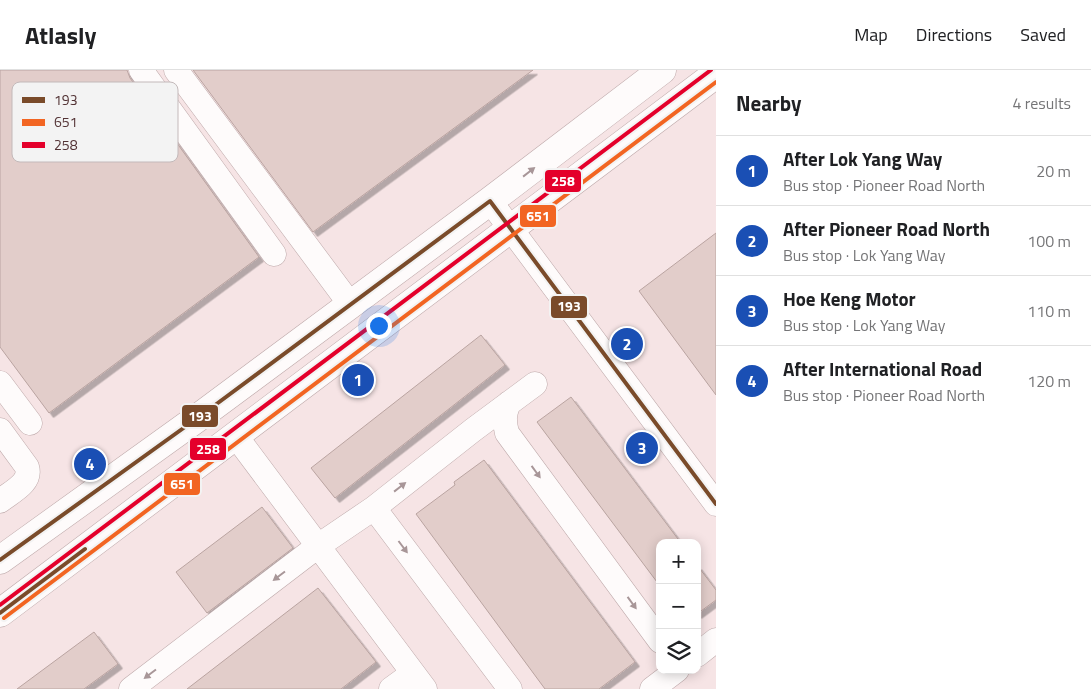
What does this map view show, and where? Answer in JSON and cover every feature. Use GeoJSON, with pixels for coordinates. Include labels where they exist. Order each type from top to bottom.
{"type":"FeatureCollection","features":[{"type":"Feature","properties":{"kind":"main road"},"geometry":{"type":"LineString","coordinates":[[0,560],[203,414],[490,202],[648,74]]}},
{"type":"Feature","properties":{"kind":"main road"},"geometry":{"type":"LineString","coordinates":[[0,613],[716,74]]}},
{"type":"Feature","properties":{"kind":"street"},"geometry":{"type":"LineString","coordinates":[[141,70],[150,82]]}},
{"type":"Feature","properties":{"kind":"street"},"geometry":{"type":"LineString","coordinates":[[176,70],[350,304]]}},
{"type":"Feature","properties":{"kind":"street"},"geometry":{"type":"LineString","coordinates":[[178,121],[274,254]]}},
{"type":"Feature","properties":{"kind":"street"},"geometry":{"type":"LineString","coordinates":[[490,202],[716,504]]}},
{"type":"Feature","properties":{"kind":"street"},"geometry":{"type":"LineString","coordinates":[[0,383],[30,423]]}},
{"type":"Feature","properties":{"kind":"street"},"geometry":{"type":"LineString","coordinates":[[131,689],[318,546],[374,508],[472,430],[535,384]]}},
{"type":"Feature","properties":{"kind":"street"},"geometry":{"type":"LineString","coordinates":[[509,403],[504,422],[507,433],[656,636]]}},
{"type":"Feature","properties":{"kind":"street"},"geometry":{"type":"LineString","coordinates":[[472,430],[486,429],[507,433]]}},
{"type":"Feature","properties":{"kind":"street"},"geometry":{"type":"LineString","coordinates":[[0,430],[28,467],[29,473],[26,481],[0,501]]}},
{"type":"Feature","properties":{"kind":"street"},"geometry":{"type":"LineString","coordinates":[[235,436],[419,681],[391,689]]}},
{"type":"Feature","properties":{"kind":"street"},"geometry":{"type":"LineString","coordinates":[[374,508],[510,689]]}},
{"type":"Feature","properties":{"kind":"street"},"geometry":{"type":"LineString","coordinates":[[701,652],[716,640]]}},
{"type":"Feature","properties":{"kind":"street"},"geometry":{"type":"LineString","coordinates":[[652,689],[672,674]]}},
{"type":"Feature","properties":{"kind":"building"},"geometry":{"type":"Polygon","coordinates":[[[0,70],[127,70],[133,82],[12,82],[12,162],[178,162],[178,145],[259,257],[49,413],[0,347],[0,70]]]}},
{"type":"Feature","properties":{"kind":"building"},"geometry":{"type":"Polygon","coordinates":[[[193,70],[533,70],[313,232],[193,70]]]}},
{"type":"Feature","properties":{"kind":"building"},"geometry":{"type":"Polygon","coordinates":[[[716,233],[716,395],[639,291],[716,233]]]}},
{"type":"Feature","properties":{"kind":"building"},"geometry":{"type":"Polygon","coordinates":[[[481,335],[505,365],[335,498],[311,468],[481,335]]]}},
{"type":"Feature","properties":{"kind":"building"},"geometry":{"type":"Polygon","coordinates":[[[571,397],[678,539],[656,539],[656,581],[537,422],[571,397]]]}},
{"type":"Feature","properties":{"kind":"building"},"geometry":{"type":"Polygon","coordinates":[[[484,460],[635,662],[599,689],[545,689],[416,514],[455,485],[454,482],[484,460]]]}},
{"type":"Feature","properties":{"kind":"building"},"geometry":{"type":"Polygon","coordinates":[[[262,507],[293,548],[207,613],[176,572],[262,507]]]}},
{"type":"Feature","properties":{"kind":"building"},"geometry":{"type":"Polygon","coordinates":[[[701,570],[716,590],[716,600],[701,611],[701,570]]]}},
{"type":"Feature","properties":{"kind":"building"},"geometry":{"type":"Polygon","coordinates":[[[318,588],[376,662],[341,689],[187,689],[318,588]]]}},
{"type":"Feature","properties":{"kind":"building"},"geometry":{"type":"Polygon","coordinates":[[[94,632],[118,664],[84,689],[17,689],[94,632]]]}},
{"type":"Feature","properties":{"kind":"transit line","name":"258"},"geometry":{"type":"LineString","coordinates":[[0,605],[711,70]]}},
{"type":"Feature","properties":{"kind":"transit line","name":"651"},"geometry":{"type":"LineString","coordinates":[[4,618],[716,82]]}},
{"type":"Feature","properties":{"kind":"transit line","name":"193"},"geometry":{"type":"LineString","coordinates":[[0,560],[203,414],[490,201],[716,504]]}},
{"type":"Feature","properties":{"kind":"transit line","name":"193"},"geometry":{"type":"LineString","coordinates":[[0,613],[85,549]]}},
{"type":"Feature","properties":{"kind":"place","name":"After Pioneer Road North"},"geometry":{"type":"Point","coordinates":[627,344]}},
{"type":"Feature","properties":{"kind":"place","name":"After Lok Yang Way"},"geometry":{"type":"Point","coordinates":[358,380]}},
{"type":"Feature","properties":{"kind":"place","name":"Hoe Keng Motor"},"geometry":{"type":"Point","coordinates":[642,448]}},
{"type":"Feature","properties":{"kind":"place","name":"After International Road"},"geometry":{"type":"Point","coordinates":[90,464]}}]}
